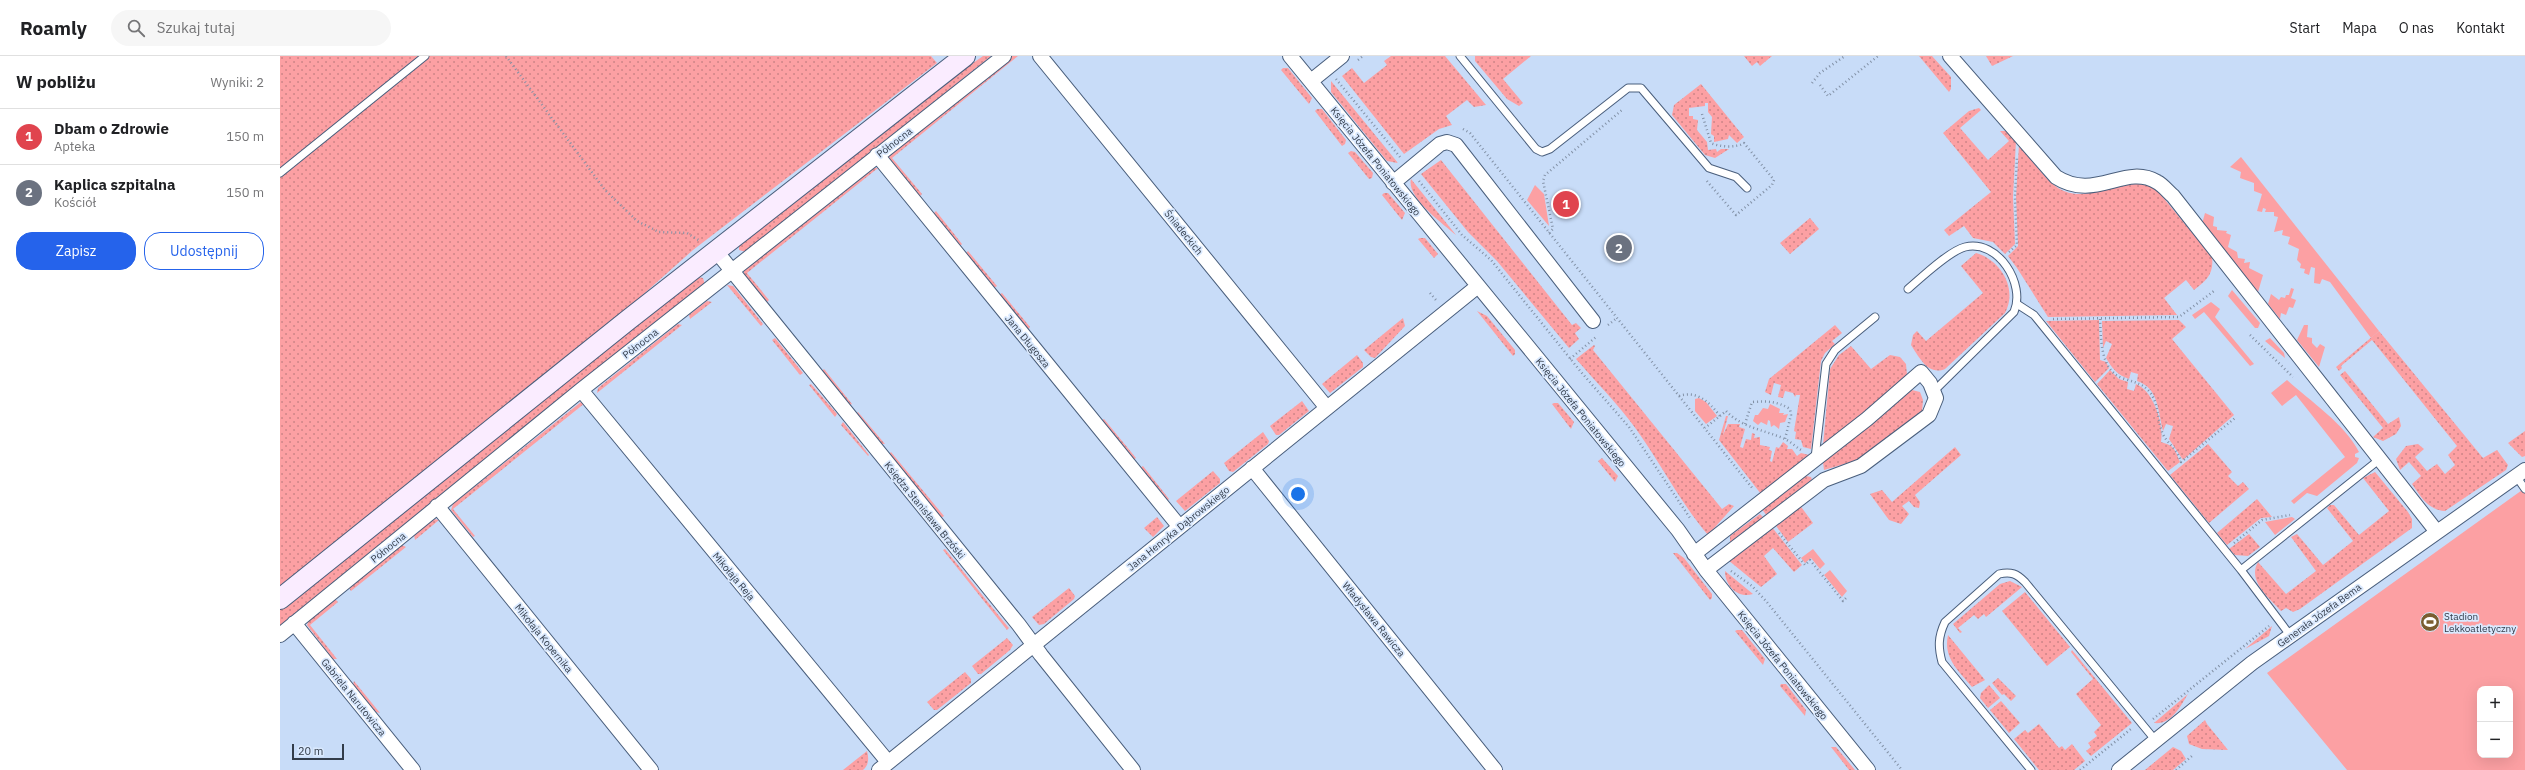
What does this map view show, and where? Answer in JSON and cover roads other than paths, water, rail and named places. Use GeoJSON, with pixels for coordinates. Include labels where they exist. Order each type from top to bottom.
{"type":"FeatureCollection","features":[{"type":"Feature","properties":{"kind":"main road"},"geometry":{"type":"LineString","coordinates":[[280,599],[716,251],[965,56]]}},
{"type":"Feature","properties":{"kind":"street","name":"Północna"},"geometry":{"type":"LineString","coordinates":[[280,635],[581,390],[1004,56]]}},
{"type":"Feature","properties":{"kind":"street","name":"Śniadeckich"},"geometry":{"type":"LineString","coordinates":[[1040,56],[1327,408]]}},
{"type":"Feature","properties":{"kind":"street","name":"Księcia Józefa Poniatowskiego"},"geometry":{"type":"LineString","coordinates":[[1290,56],[1678,530],[1706,570],[1868,770]]}},
{"type":"Feature","properties":{"kind":"street"},"geometry":{"type":"LineString","coordinates":[[1311,81],[1342,56]]}},
{"type":"Feature","properties":{"kind":"street"},"geometry":{"type":"LineString","coordinates":[[1950,56],[2056,178],[2074,187],[2085,187],[2132,177],[2148,178],[2158,182],[2173,196],[2437,532]]}},
{"type":"Feature","properties":{"kind":"street"},"geometry":{"type":"LineString","coordinates":[[1393,183],[1409,168],[1444,142],[1456,145],[1599,327]]}},
{"type":"Feature","properties":{"kind":"street","name":"Jana Długosza"},"geometry":{"type":"LineString","coordinates":[[877,155],[1179,526]]}},
{"type":"Feature","properties":{"kind":"street","name":"Księdza Stanisława Brzóski"},"geometry":{"type":"LineString","coordinates":[[716,251],[1019,625],[1033,645],[1133,770]]}},
{"type":"Feature","properties":{"kind":"street","name":"Jana Henryka Dąbrowskiego"},"geometry":{"type":"LineString","coordinates":[[883,766],[1478,286]]}},
{"type":"Feature","properties":{"kind":"street"},"geometry":{"type":"LineString","coordinates":[[1694,554],[1815,457],[1867,419],[1922,372],[1934,390],[1936,398],[1929,415],[1861,466],[1824,480],[1720,557],[1706,570]]}},
{"type":"Feature","properties":{"kind":"street","name":"Mikołaja Reja"},"geometry":{"type":"LineString","coordinates":[[581,390],[883,766]]}},
{"type":"Feature","properties":{"kind":"street","name":"Władysława Rawicza"},"geometry":{"type":"LineString","coordinates":[[1252,468],[1496,770]]}},
{"type":"Feature","properties":{"kind":"street","name":"Generała Józefa Bema"},"geometry":{"type":"LineString","coordinates":[[2119,770],[2290,635],[2520,473]]}},
{"type":"Feature","properties":{"kind":"street","name":"Mikołaja Kopernika"},"geometry":{"type":"LineString","coordinates":[[437,506],[651,770]]}},
{"type":"Feature","properties":{"kind":"street","name":"Gabriela Narutowicza"},"geometry":{"type":"LineString","coordinates":[[294,623],[413,770]]}},
{"type":"Feature","properties":{"kind":"lane"},"geometry":{"type":"LineString","coordinates":[[280,173],[426,56]]}},
{"type":"Feature","properties":{"kind":"lane"},"geometry":{"type":"LineString","coordinates":[[1460,56],[1536,149],[1542,152],[1550,149],[1628,88],[1635,86],[1641,88],[1709,168],[1736,177],[1747,188]]}},
{"type":"Feature","properties":{"kind":"lane"},"geometry":{"type":"LineString","coordinates":[[1908,289],[1960,249],[1975,246],[1984,248],[1994,254],[2010,270],[2017,293],[2017,304],[2006,323],[1934,390]]}},
{"type":"Feature","properties":{"kind":"lane"},"geometry":{"type":"LineString","coordinates":[[2017,304],[2034,315],[2225,550],[2290,635]]}},
{"type":"Feature","properties":{"kind":"lane"},"geometry":{"type":"LineString","coordinates":[[1815,457],[1826,364],[1835,350],[1875,317]]}},
{"type":"Feature","properties":{"kind":"lane"},"geometry":{"type":"LineString","coordinates":[[2241,570],[2380,459]]}},
{"type":"Feature","properties":{"kind":"lane"},"geometry":{"type":"LineString","coordinates":[[2520,473],[2525,489]]}},
{"type":"Feature","properties":{"kind":"lane"},"geometry":{"type":"LineString","coordinates":[[2031,770],[1942,662],[1938,646],[1941,631],[1945,622],[1999,574],[2013,573],[2025,582],[2156,741]]}},
{"type":"Feature","properties":{"kind":"place","name":"Dbam o Zdrowie"},"geometry":{"type":"Point","coordinates":[1566,204]}},
{"type":"Feature","properties":{"kind":"place","name":"Kaplica szpitalna"},"geometry":{"type":"Point","coordinates":[1619,248]}},
{"type":"Feature","properties":{"kind":"place","name":"Stadion Lekkoatletyczny"},"geometry":{"type":"Point","coordinates":[2430,622]}}]}
